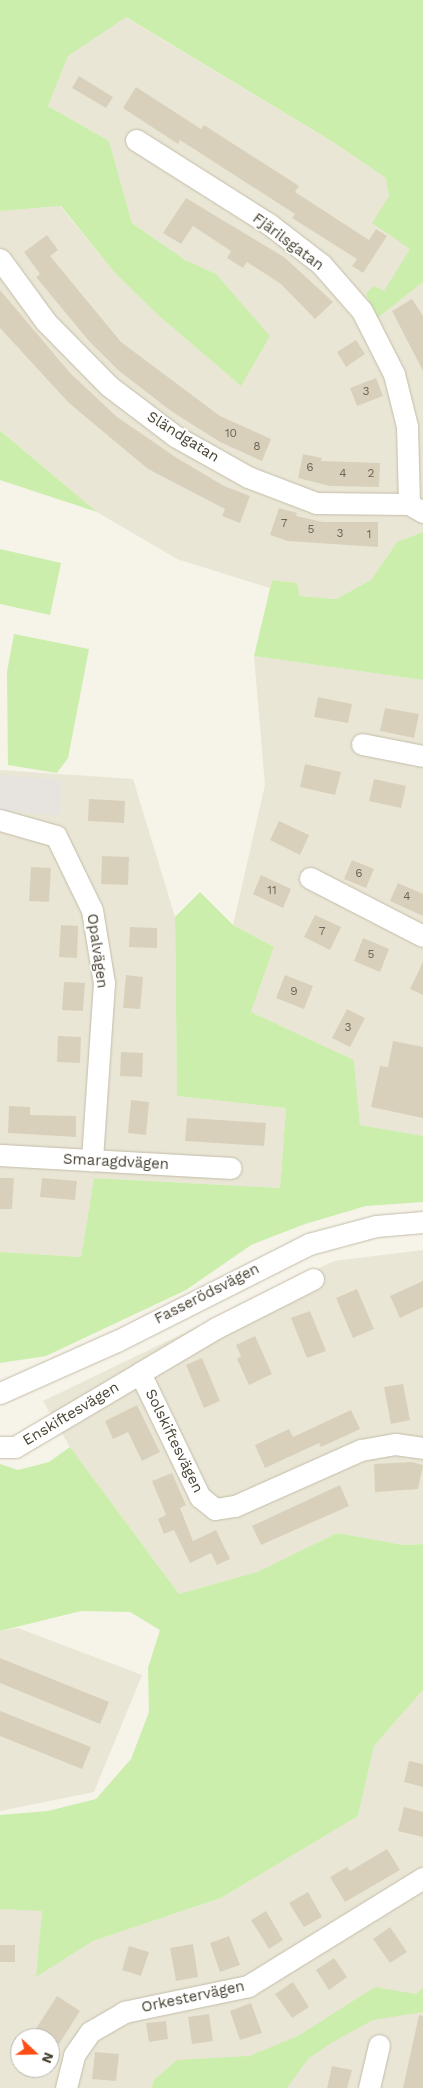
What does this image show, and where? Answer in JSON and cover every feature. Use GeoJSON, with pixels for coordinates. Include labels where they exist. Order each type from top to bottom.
{"type":"FeatureCollection","features":[{"type":"Feature","properties":{"kind":"street","name":"Fjärilsgatan"},"geometry":{"type":"LineString","coordinates":[[136,140],[269,224],[321,264],[362,311],[394,374],[407,426],[416,508]]}},
{"type":"Feature","properties":{"kind":"street","name":"Sländgatan"},"geometry":{"type":"LineString","coordinates":[[0,259],[46,322],[109,386],[175,436],[248,476],[316,503],[416,508]]}},
{"type":"Feature","properties":{"kind":"street"},"geometry":{"type":"LineString","coordinates":[[362,744],[423,756]]}},
{"type":"Feature","properties":{"kind":"street","name":"Opalvägen"},"geometry":{"type":"LineString","coordinates":[[0,820],[56,836],[92,910],[104,983],[92,1162]]}},
{"type":"Feature","properties":{"kind":"street"},"geometry":{"type":"LineString","coordinates":[[310,878],[423,936]]}},
{"type":"Feature","properties":{"kind":"street","name":"Smaragdvägen"},"geometry":{"type":"LineString","coordinates":[[0,1155],[92,1162],[232,1168]]}},
{"type":"Feature","properties":{"kind":"street","name":"Fasserödsvägen"},"geometry":{"type":"LineString","coordinates":[[0,1393],[117,1341],[309,1244],[376,1226],[423,1222]]}},
{"type":"Feature","properties":{"kind":"street","name":"Solskiftesvägen"},"geometry":{"type":"LineString","coordinates":[[313,1279],[224,1323],[140,1373],[200,1497],[215,1509],[235,1506],[360,1450],[395,1444],[423,1448]]}},
{"type":"Feature","properties":{"kind":"street","name":"Enskiftesvägen"},"geometry":{"type":"LineString","coordinates":[[0,1447],[15,1447],[140,1373]]}},
{"type":"Feature","properties":{"kind":"street","name":"Orkestervägen"},"geometry":{"type":"LineString","coordinates":[[66,2088],[74,2055],[90,2032],[124,2012],[248,1986],[423,1878]]}},
{"type":"Feature","properties":{"kind":"street"},"geometry":{"type":"LineString","coordinates":[[369,2088],[379,2046]]}},
{"type":"Feature","properties":{"kind":"shaded area"},"geometry":{"type":"Polygon","coordinates":[[[125,17],[333,142],[410,194],[423,253],[423,532],[397,542],[371,580],[336,599],[300,596],[296,583],[272,580],[270,588],[177,559],[97,512],[0,430],[0,211],[60,206],[114,272],[159,316],[241,386],[216,274],[185,260],[132,223],[109,141],[48,106],[68,56],[125,17]]]}},
{"type":"Feature","properties":{"kind":"shaded area"},"geometry":{"type":"Polygon","coordinates":[[[254,656],[423,680],[423,1136],[360,1125],[354,1060],[251,1012],[274,947],[233,925],[265,785],[254,656]]]}},
{"type":"Feature","properties":{"kind":"shaded area"},"geometry":{"type":"Polygon","coordinates":[[[0,770],[133,779],[175,917],[177,1096],[286,1108],[280,1188],[94,1178],[81,1257],[0,1252],[0,770]]]}},
{"type":"Feature","properties":{"kind":"shaded area"},"geometry":{"type":"Polygon","coordinates":[[[0,775],[62,780],[60,816],[0,810],[0,775]]]}},
{"type":"Feature","properties":{"kind":"shaded area"},"geometry":{"type":"Polygon","coordinates":[[[423,1250],[423,1544],[404,1545],[337,1533],[257,1572],[179,1594],[70,1447],[43,1401],[334,1261],[423,1250]]]}},
{"type":"Feature","properties":{"kind":"shaded area"},"geometry":{"type":"Polygon","coordinates":[[[18,1628],[142,1675],[94,1792],[0,1811],[0,1631],[18,1628]]]}},
{"type":"Feature","properties":{"kind":"shaded area"},"geometry":{"type":"Polygon","coordinates":[[[423,1690],[423,2088],[0,2088],[0,1909],[42,1910],[37,1976],[93,1941],[221,1898],[358,1816],[374,1746],[423,1690]]]}},
{"type":"Feature","properties":{"kind":"green space"},"geometry":{"type":"Polygon","coordinates":[[[0,0],[423,0],[423,282],[377,318],[366,294],[373,286],[384,291],[410,249],[372,223],[389,196],[386,178],[333,142],[126,17],[68,56],[48,106],[109,141],[132,223],[185,260],[216,274],[270,336],[241,386],[159,316],[114,272],[61,206],[0,211],[0,0]]]}},
{"type":"Feature","properties":{"kind":"green space"},"geometry":{"type":"Polygon","coordinates":[[[0,430],[2,432],[97,512],[0,480],[0,430]]]}},
{"type":"Feature","properties":{"kind":"green space"},"geometry":{"type":"Polygon","coordinates":[[[423,532],[423,680],[254,656],[272,580],[297,583],[300,596],[336,599],[371,580],[397,542],[423,532]]]}},
{"type":"Feature","properties":{"kind":"green space"},"geometry":{"type":"Polygon","coordinates":[[[0,549],[61,563],[50,615],[0,604],[0,549]]]}},
{"type":"Feature","properties":{"kind":"green space"},"geometry":{"type":"Polygon","coordinates":[[[14,634],[89,649],[68,758],[57,773],[8,765],[7,672],[14,634]]]}},
{"type":"Feature","properties":{"kind":"green space"},"geometry":{"type":"Polygon","coordinates":[[[200,892],[233,925],[274,947],[251,1012],[354,1060],[360,1125],[423,1136],[423,1202],[366,1206],[305,1224],[251,1245],[186,1290],[46,1356],[0,1363],[0,1252],[81,1257],[94,1178],[280,1188],[286,1108],[177,1096],[175,917],[200,892]]]}},
{"type":"Feature","properties":{"kind":"green space"},"geometry":{"type":"Polygon","coordinates":[[[70,1447],[179,1594],[257,1572],[337,1533],[404,1545],[423,1544],[423,1690],[374,1746],[358,1816],[221,1898],[93,1941],[36,1977],[42,1911],[0,1909],[0,1815],[48,1811],[96,1799],[131,1759],[149,1712],[148,1668],[160,1630],[130,1612],[81,1611],[0,1631],[0,1464],[18,1470],[49,1462],[70,1447]]]}},
{"type":"Feature","properties":{"kind":"green space"},"geometry":{"type":"Polygon","coordinates":[[[375,1987],[416,1994],[423,1988],[423,2012],[373,2020],[331,2043],[308,2059],[287,2088],[152,2088],[154,2080],[177,2060],[249,2056],[298,2036],[375,1987]]]}},
{"type":"Feature","properties":{"kind":"building"},"geometry":{"type":"Polygon","coordinates":[[[79,76],[113,97],[106,108],[72,88],[79,76]]]}},
{"type":"Feature","properties":{"kind":"building"},"geometry":{"type":"Polygon","coordinates":[[[136,87],[201,129],[204,125],[299,186],[295,192],[369,240],[376,229],[387,236],[363,273],[352,266],[357,259],[292,218],[295,214],[180,140],[178,144],[123,108],[136,87]]]}},
{"type":"Feature","properties":{"kind":"building"},"geometry":{"type":"Polygon","coordinates":[[[186,198],[284,257],[333,302],[315,319],[281,284],[247,262],[243,268],[227,258],[231,251],[193,226],[181,244],[163,233],[186,198]]]}},
{"type":"Feature","properties":{"kind":"building"},"geometry":{"type":"Polygon","coordinates":[[[47,235],[58,250],[50,256],[121,342],[220,416],[271,439],[262,461],[220,442],[171,411],[118,370],[89,341],[36,277],[40,274],[24,252],[47,235]]]}},
{"type":"Feature","properties":{"kind":"building"},"geometry":{"type":"Polygon","coordinates":[[[0,290],[71,374],[117,417],[177,458],[224,486],[250,496],[240,523],[222,516],[225,509],[148,469],[69,403],[0,328],[0,290]]]}},
{"type":"Feature","properties":{"kind":"building"},"geometry":{"type":"Polygon","coordinates":[[[412,299],[423,316],[423,371],[392,311],[412,299]]]}},
{"type":"Feature","properties":{"kind":"building"},"geometry":{"type":"Polygon","coordinates":[[[356,340],[365,354],[346,367],[337,352],[356,340]]]}},
{"type":"Feature","properties":{"kind":"building"},"geometry":{"type":"Polygon","coordinates":[[[376,378],[383,396],[357,406],[350,388],[376,378]]]}},
{"type":"Feature","properties":{"kind":"building"},"geometry":{"type":"Polygon","coordinates":[[[303,454],[322,458],[321,461],[380,463],[379,487],[330,486],[298,478],[303,454]]]}},
{"type":"Feature","properties":{"kind":"building"},"geometry":{"type":"Polygon","coordinates":[[[279,508],[297,513],[296,516],[323,522],[378,522],[378,547],[288,541],[270,535],[279,508]]]}},
{"type":"Feature","properties":{"kind":"building"},"geometry":{"type":"Polygon","coordinates":[[[318,697],[352,704],[348,723],[314,717],[318,697]]]}},
{"type":"Feature","properties":{"kind":"building"},"geometry":{"type":"Polygon","coordinates":[[[385,708],[419,714],[414,738],[380,731],[385,708]]]}},
{"type":"Feature","properties":{"kind":"building"},"geometry":{"type":"Polygon","coordinates":[[[305,764],[341,772],[335,795],[300,787],[305,764]]]}},
{"type":"Feature","properties":{"kind":"building"},"geometry":{"type":"Polygon","coordinates":[[[374,779],[406,786],[401,808],[369,801],[374,779]]]}},
{"type":"Feature","properties":{"kind":"building"},"geometry":{"type":"Polygon","coordinates":[[[89,799],[125,801],[124,823],[88,821],[89,799]]]}},
{"type":"Feature","properties":{"kind":"building"},"geometry":{"type":"Polygon","coordinates":[[[279,821],[309,835],[300,855],[270,840],[279,821]]]}},
{"type":"Feature","properties":{"kind":"building"},"geometry":{"type":"Polygon","coordinates":[[[102,856],[129,857],[128,885],[101,884],[102,856]]]}},
{"type":"Feature","properties":{"kind":"building"},"geometry":{"type":"Polygon","coordinates":[[[352,860],[374,869],[366,888],[344,879],[352,860]]]}},
{"type":"Feature","properties":{"kind":"building"},"geometry":{"type":"Polygon","coordinates":[[[31,867],[51,868],[49,902],[29,901],[31,867]]]}},
{"type":"Feature","properties":{"kind":"building"},"geometry":{"type":"Polygon","coordinates":[[[261,875],[291,889],[283,908],[253,894],[261,875]]]}},
{"type":"Feature","properties":{"kind":"building"},"geometry":{"type":"Polygon","coordinates":[[[398,883],[423,894],[423,916],[390,901],[398,883]]]}},
{"type":"Feature","properties":{"kind":"building"},"geometry":{"type":"Polygon","coordinates":[[[315,915],[341,927],[330,950],[304,937],[315,915]]]}},
{"type":"Feature","properties":{"kind":"building"},"geometry":{"type":"Polygon","coordinates":[[[61,925],[78,926],[77,958],[59,957],[61,925]]]}},
{"type":"Feature","properties":{"kind":"building"},"geometry":{"type":"Polygon","coordinates":[[[130,927],[157,928],[157,948],[129,947],[130,927]]]}},
{"type":"Feature","properties":{"kind":"building"},"geometry":{"type":"Polygon","coordinates":[[[363,938],[389,949],[380,972],[354,961],[363,938]]]}},
{"type":"Feature","properties":{"kind":"building"},"geometry":{"type":"Polygon","coordinates":[[[423,962],[423,995],[410,989],[423,962]]]}},
{"type":"Feature","properties":{"kind":"building"},"geometry":{"type":"Polygon","coordinates":[[[126,975],[143,977],[140,1009],[123,1008],[126,975]]]}},
{"type":"Feature","properties":{"kind":"building"},"geometry":{"type":"Polygon","coordinates":[[[285,975],[313,986],[304,1009],[276,998],[285,975]]]}},
{"type":"Feature","properties":{"kind":"building"},"geometry":{"type":"Polygon","coordinates":[[[64,982],[85,983],[83,1011],[62,1010],[64,982]]]}},
{"type":"Feature","properties":{"kind":"building"},"geometry":{"type":"Polygon","coordinates":[[[347,1009],[365,1018],[350,1047],[332,1038],[347,1009]]]}},
{"type":"Feature","properties":{"kind":"building"},"geometry":{"type":"Polygon","coordinates":[[[58,1036],[81,1037],[80,1063],[57,1062],[58,1036]]]}},
{"type":"Feature","properties":{"kind":"building"},"geometry":{"type":"Polygon","coordinates":[[[393,1041],[423,1047],[423,1118],[371,1107],[380,1066],[388,1067],[393,1041]]]}},
{"type":"Feature","properties":{"kind":"building"},"geometry":{"type":"Polygon","coordinates":[[[121,1052],[143,1053],[142,1077],[120,1076],[121,1052]]]}},
{"type":"Feature","properties":{"kind":"building"},"geometry":{"type":"Polygon","coordinates":[[[131,1100],[149,1102],[146,1135],[128,1133],[131,1100]]]}},
{"type":"Feature","properties":{"kind":"building"},"geometry":{"type":"Polygon","coordinates":[[[9,1106],[30,1107],[30,1115],[76,1116],[76,1137],[8,1133],[9,1106]]]}},
{"type":"Feature","properties":{"kind":"building"},"geometry":{"type":"Polygon","coordinates":[[[187,1118],[266,1123],[264,1146],[185,1141],[187,1118]]]}},
{"type":"Feature","properties":{"kind":"building"},"geometry":{"type":"Polygon","coordinates":[[[0,1178],[14,1178],[12,1209],[0,1209],[0,1178]]]}},
{"type":"Feature","properties":{"kind":"building"},"geometry":{"type":"Polygon","coordinates":[[[42,1178],[77,1181],[75,1200],[40,1197],[42,1178]]]}},
{"type":"Feature","properties":{"kind":"building"},"geometry":{"type":"Polygon","coordinates":[[[423,1281],[423,1307],[400,1318],[390,1296],[423,1281]]]}},
{"type":"Feature","properties":{"kind":"building"},"geometry":{"type":"Polygon","coordinates":[[[357,1289],[374,1329],[353,1338],[336,1298],[357,1289]]]}},
{"type":"Feature","properties":{"kind":"building"},"geometry":{"type":"Polygon","coordinates":[[[310,1311],[326,1351],[307,1358],[291,1318],[310,1311]]]}},
{"type":"Feature","properties":{"kind":"building"},"geometry":{"type":"Polygon","coordinates":[[[255,1336],[272,1374],[249,1385],[237,1359],[241,1356],[236,1345],[255,1336]]]}},
{"type":"Feature","properties":{"kind":"building"},"geometry":{"type":"Polygon","coordinates":[[[202,1358],[220,1401],[204,1408],[186,1365],[202,1358]]]}},
{"type":"Feature","properties":{"kind":"building"},"geometry":{"type":"Polygon","coordinates":[[[403,1384],[410,1420],[391,1424],[384,1387],[403,1384]]]}},
{"type":"Feature","properties":{"kind":"building"},"geometry":{"type":"Polygon","coordinates":[[[137,1405],[160,1452],[142,1461],[128,1432],[113,1439],[105,1421],[137,1405]]]}},
{"type":"Feature","properties":{"kind":"building"},"geometry":{"type":"Polygon","coordinates":[[[351,1410],[360,1429],[321,1447],[319,1443],[265,1468],[255,1445],[289,1429],[293,1437],[351,1410]]]}},
{"type":"Feature","properties":{"kind":"building"},"geometry":{"type":"Polygon","coordinates":[[[412,1462],[423,1465],[418,1489],[375,1492],[374,1464],[412,1462]]]}},
{"type":"Feature","properties":{"kind":"building"},"geometry":{"type":"Polygon","coordinates":[[[172,1473],[186,1505],[180,1508],[193,1541],[216,1530],[230,1559],[217,1565],[211,1553],[190,1563],[174,1530],[164,1534],[158,1519],[166,1515],[152,1481],[172,1473]]]}},
{"type":"Feature","properties":{"kind":"building"},"geometry":{"type":"Polygon","coordinates":[[[340,1485],[349,1506],[261,1545],[252,1526],[340,1485]]]}},
{"type":"Feature","properties":{"kind":"building"},"geometry":{"type":"Polygon","coordinates":[[[0,1658],[109,1702],[100,1724],[0,1683],[0,1658]]]}},
{"type":"Feature","properties":{"kind":"building"},"geometry":{"type":"Polygon","coordinates":[[[0,1711],[91,1747],[82,1769],[0,1736],[0,1711]]]}},
{"type":"Feature","properties":{"kind":"building"},"geometry":{"type":"Polygon","coordinates":[[[409,1761],[423,1764],[423,1787],[404,1782],[409,1761]]]}},
{"type":"Feature","properties":{"kind":"building"},"geometry":{"type":"Polygon","coordinates":[[[404,1807],[423,1812],[423,1837],[398,1831],[404,1807]]]}},
{"type":"Feature","properties":{"kind":"building"},"geometry":{"type":"Polygon","coordinates":[[[387,1849],[400,1870],[345,1902],[330,1877],[347,1867],[350,1871],[387,1849]]]}},
{"type":"Feature","properties":{"kind":"building"},"geometry":{"type":"Polygon","coordinates":[[[308,1892],[322,1917],[304,1927],[289,1903],[308,1892]]]}},
{"type":"Feature","properties":{"kind":"building"},"geometry":{"type":"Polygon","coordinates":[[[266,1911],[283,1940],[269,1949],[251,1920],[266,1911]]]}},
{"type":"Feature","properties":{"kind":"building"},"geometry":{"type":"Polygon","coordinates":[[[390,1927],[407,1952],[390,1963],[373,1939],[390,1927]]]}},
{"type":"Feature","properties":{"kind":"building"},"geometry":{"type":"Polygon","coordinates":[[[229,1936],[240,1965],[220,1972],[210,1943],[229,1936]]]}},
{"type":"Feature","properties":{"kind":"building"},"geometry":{"type":"Polygon","coordinates":[[[193,1944],[198,1977],[176,1981],[170,1948],[193,1944]]]}},
{"type":"Feature","properties":{"kind":"building"},"geometry":{"type":"Polygon","coordinates":[[[0,1945],[15,1945],[15,1962],[0,1962],[0,1945]]]}},
{"type":"Feature","properties":{"kind":"building"},"geometry":{"type":"Polygon","coordinates":[[[129,1946],[149,1952],[141,1976],[122,1970],[129,1946]]]}},
{"type":"Feature","properties":{"kind":"building"},"geometry":{"type":"Polygon","coordinates":[[[334,1958],[347,1977],[329,1990],[316,1970],[334,1958]]]}},
{"type":"Feature","properties":{"kind":"building"},"geometry":{"type":"Polygon","coordinates":[[[293,1982],[309,2007],[292,2018],[275,1994],[293,1982]]]}},
{"type":"Feature","properties":{"kind":"building"},"geometry":{"type":"Polygon","coordinates":[[[57,1996],[80,2011],[60,2042],[60,2028],[36,2028],[57,1996]]]}},
{"type":"Feature","properties":{"kind":"building"},"geometry":{"type":"Polygon","coordinates":[[[251,2003],[262,2033],[240,2040],[230,2011],[251,2003]]]}},
{"type":"Feature","properties":{"kind":"building"},"geometry":{"type":"Polygon","coordinates":[[[209,2014],[213,2041],[192,2044],[188,2017],[209,2014]]]}},
{"type":"Feature","properties":{"kind":"building"},"geometry":{"type":"Polygon","coordinates":[[[419,2015],[423,2016],[423,2088],[403,2088],[419,2015]]]}},
{"type":"Feature","properties":{"kind":"building"},"geometry":{"type":"Polygon","coordinates":[[[166,2021],[168,2039],[149,2042],[146,2023],[166,2021]]]}},
{"type":"Feature","properties":{"kind":"building"},"geometry":{"type":"Polygon","coordinates":[[[95,2052],[119,2054],[116,2081],[92,2079],[95,2052]]]}},
{"type":"Feature","properties":{"kind":"building"},"geometry":{"type":"Polygon","coordinates":[[[332,2066],[352,2070],[347,2088],[327,2088],[332,2066]]]}}]}
